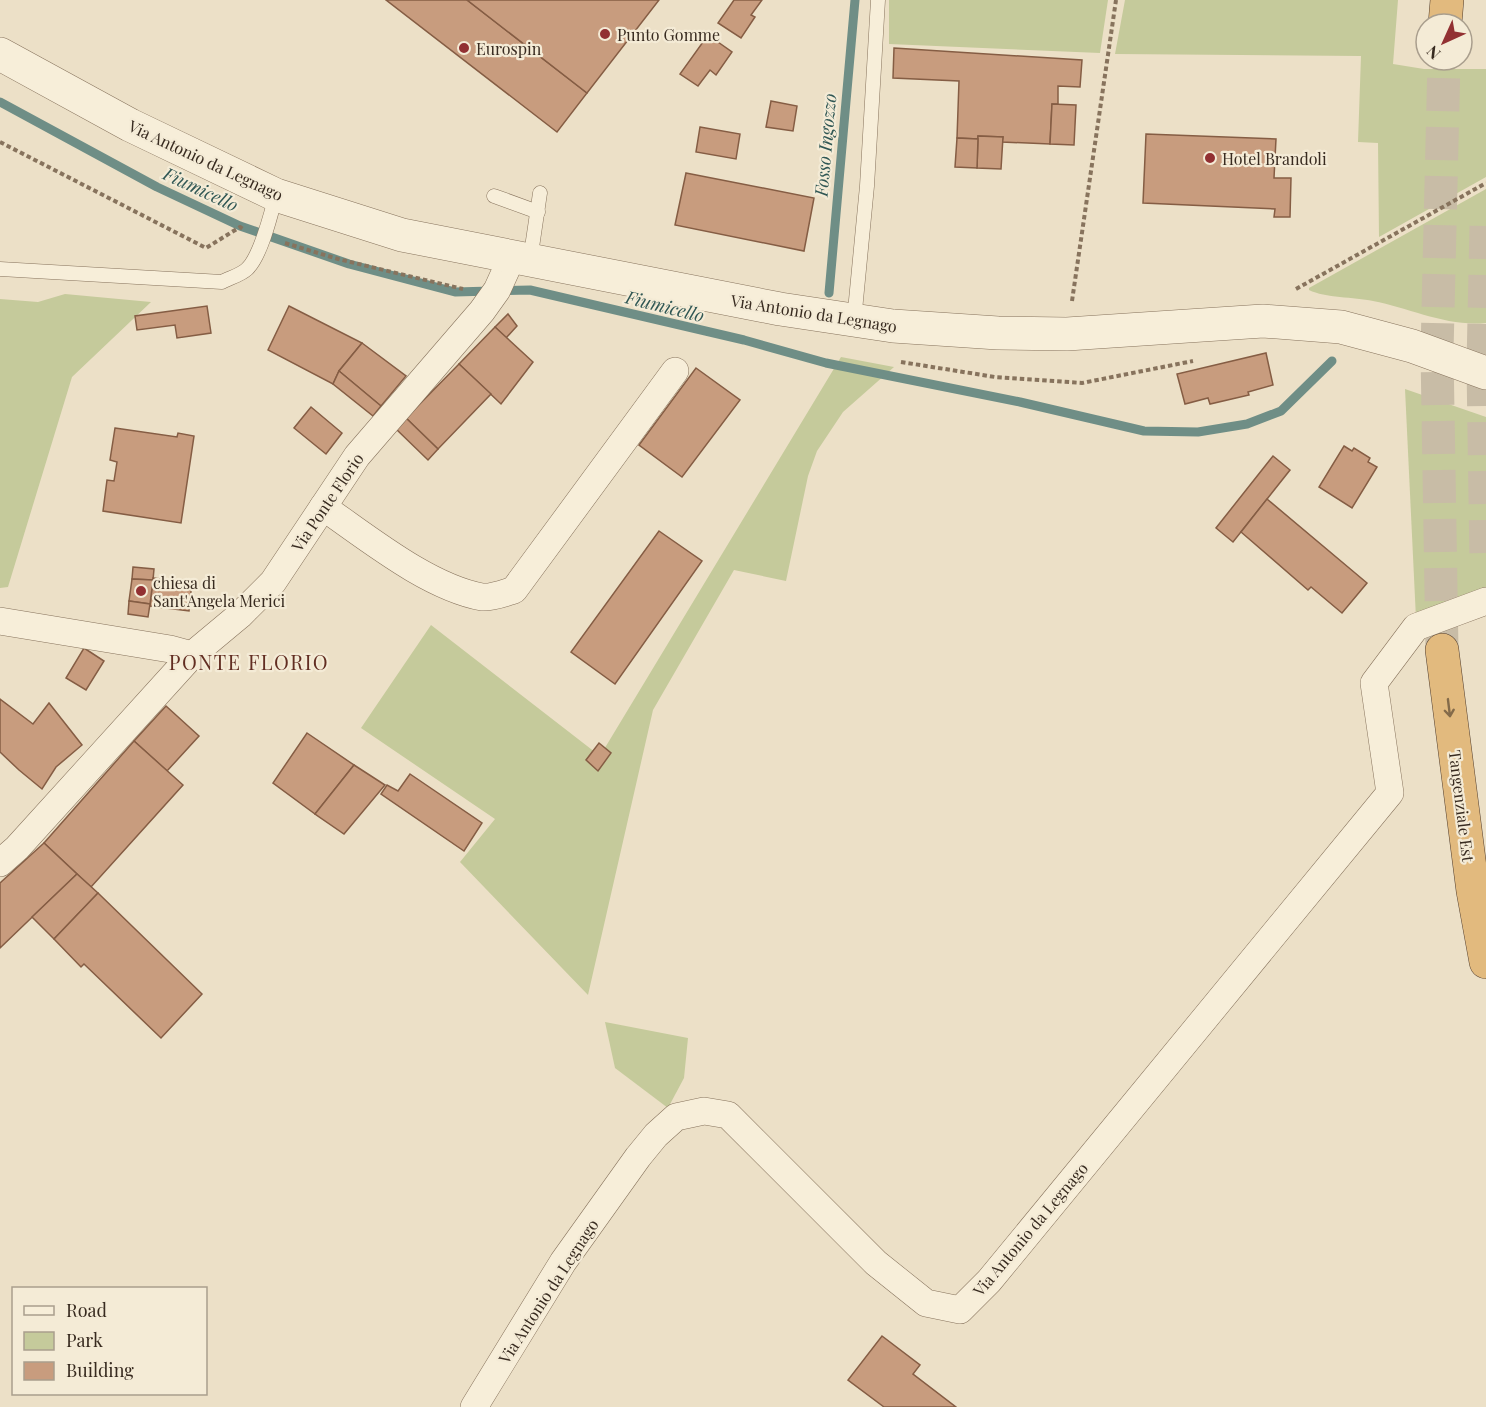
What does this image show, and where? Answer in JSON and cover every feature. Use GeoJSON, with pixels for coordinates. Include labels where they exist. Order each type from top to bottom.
{"type":"FeatureCollection","features":[{"type":"Feature","properties":{"kind":"highway","name":"Tangenziale Est"},"geometry":{"type":"LineString","coordinates":[[1442,650],[1473,891],[1486,962]]}},
{"type":"Feature","properties":{"kind":"street","name":"Via Antonio da Legnago"},"geometry":{"type":"LineString","coordinates":[[0,54],[130,125],[273,208],[402,235],[505,279],[780,309],[893,326],[998,333],[1067,334],[1263,321],[1341,327],[1412,346],[1486,373]]}},
{"type":"Feature","properties":{"kind":"street","name":"Via Ponte Florio"},"geometry":{"type":"LineString","coordinates":[[0,863],[17,848],[192,655],[240,615],[273,582],[357,456],[505,279]]}},
{"type":"Feature","properties":{"kind":"street"},"geometry":{"type":"LineString","coordinates":[[323,507],[415,569],[455,589],[485,597],[514,590],[675,371]]}},
{"type":"Feature","properties":{"kind":"street","name":"Via Antonio da Legnago"},"geometry":{"type":"LineString","coordinates":[[474,1407],[563,1262],[638,1157],[656,1135],[676,1117],[704,1111],[728,1115],[876,1263],[926,1303],[960,1310],[989,1281],[1390,793],[1374,683],[1416,627],[1486,601]]}},
{"type":"Feature","properties":{"kind":"street"},"geometry":{"type":"LineString","coordinates":[[0,621],[170,649],[192,655]]}},
{"type":"Feature","properties":{"kind":"lane"},"geometry":{"type":"LineString","coordinates":[[854,321],[867,186],[878,0]]}},
{"type":"Feature","properties":{"kind":"lane"},"geometry":{"type":"LineString","coordinates":[[505,279],[538,212],[540,193]]}},
{"type":"Feature","properties":{"kind":"lane"},"geometry":{"type":"LineString","coordinates":[[495,196],[538,212]]}},
{"type":"Feature","properties":{"kind":"lane"},"geometry":{"type":"LineString","coordinates":[[0,269],[222,282],[246,270],[256,256],[273,208]]}},
{"type":"Feature","properties":{"kind":"path"},"geometry":{"type":"LineString","coordinates":[[1067,334],[1116,0]]}},
{"type":"Feature","properties":{"kind":"path"},"geometry":{"type":"LineString","coordinates":[[0,142],[206,248],[240,227],[262,240],[467,291],[505,279]]}},
{"type":"Feature","properties":{"kind":"path"},"geometry":{"type":"LineString","coordinates":[[1290,296],[1297,288],[1486,183]]}},
{"type":"Feature","properties":{"kind":"path"},"geometry":{"type":"LineString","coordinates":[[998,333],[995,377],[1082,383],[1202,359]]}},
{"type":"Feature","properties":{"kind":"green space"},"geometry":{"type":"Polygon","coordinates":[[[889,0],[1108,0],[1100,53],[889,44],[889,0]]]}},
{"type":"Feature","properties":{"kind":"green space"},"geometry":{"type":"Polygon","coordinates":[[[1125,0],[1398,0],[1393,64],[1414,67],[1414,72],[1474,72],[1474,69],[1486,69],[1486,177],[1379,237],[1378,143],[1358,142],[1361,56],[1115,54],[1125,0]]]}},
{"type":"Feature","properties":{"kind":"green space"},"geometry":{"type":"Polygon","coordinates":[[[1486,189],[1486,323],[1443,320],[1387,304],[1331,296],[1309,290],[1309,288],[1486,189]]]}},
{"type":"Feature","properties":{"kind":"green space"},"geometry":{"type":"Polygon","coordinates":[[[65,294],[151,302],[72,377],[8,587],[0,588],[0,299],[38,302],[65,294]]]}},
{"type":"Feature","properties":{"kind":"green space"},"geometry":{"type":"Polygon","coordinates":[[[841,357],[894,367],[843,412],[817,451],[808,476],[786,581],[734,570],[653,710],[588,995],[460,862],[495,819],[361,728],[431,625],[600,756],[841,357]]]}},
{"type":"Feature","properties":{"kind":"green space"},"geometry":{"type":"Polygon","coordinates":[[[1405,389],[1486,417],[1486,590],[1416,619],[1405,389]]]}},
{"type":"Feature","properties":{"kind":"green space"},"geometry":{"type":"Polygon","coordinates":[[[605,1022],[688,1038],[684,1078],[668,1108],[615,1068],[605,1022]]]}},
{"type":"Feature","properties":{"kind":"building"},"geometry":{"type":"Polygon","coordinates":[[[386,0],[467,0],[587,93],[557,132],[386,0]]]}},
{"type":"Feature","properties":{"kind":"building"},"geometry":{"type":"Polygon","coordinates":[[[467,0],[659,0],[587,93],[467,0]]]}},
{"type":"Feature","properties":{"kind":"building"},"geometry":{"type":"Polygon","coordinates":[[[734,0],[762,0],[751,15],[755,17],[741,38],[718,23],[734,0]]]}},
{"type":"Feature","properties":{"kind":"building"},"geometry":{"type":"Polygon","coordinates":[[[708,35],[732,52],[716,75],[710,70],[698,86],[680,74],[708,35]]]}},
{"type":"Feature","properties":{"kind":"building"},"geometry":{"type":"Polygon","coordinates":[[[894,48],[1082,60],[1080,87],[1058,86],[1058,104],[1052,104],[1050,144],[1002,142],[1003,137],[957,138],[959,81],[893,78],[894,48]]]}},
{"type":"Feature","properties":{"kind":"building"},"geometry":{"type":"Polygon","coordinates":[[[771,101],[797,106],[793,131],[766,127],[771,101]]]}},
{"type":"Feature","properties":{"kind":"building"},"geometry":{"type":"Polygon","coordinates":[[[1052,104],[1076,105],[1074,145],[1050,144],[1052,104]]]}},
{"type":"Feature","properties":{"kind":"building"},"geometry":{"type":"Polygon","coordinates":[[[700,127],[740,134],[736,159],[696,152],[700,127]]]}},
{"type":"Feature","properties":{"kind":"building","name":"Hotel Brandoli"},"geometry":{"type":"Polygon","coordinates":[[[1146,134],[1276,139],[1274,178],[1291,178],[1290,217],[1274,217],[1275,209],[1143,203],[1146,134]]]}},
{"type":"Feature","properties":{"kind":"building"},"geometry":{"type":"Polygon","coordinates":[[[978,136],[1003,137],[1001,169],[977,168],[978,136]]]}},
{"type":"Feature","properties":{"kind":"building"},"geometry":{"type":"Polygon","coordinates":[[[957,138],[978,139],[977,168],[955,167],[957,138]]]}},
{"type":"Feature","properties":{"kind":"building"},"geometry":{"type":"Polygon","coordinates":[[[686,173],[814,198],[804,251],[675,225],[686,173]]]}},
{"type":"Feature","properties":{"kind":"building"},"geometry":{"type":"Polygon","coordinates":[[[207,306],[211,333],[177,338],[175,325],[137,330],[135,316],[207,306]]]}},
{"type":"Feature","properties":{"kind":"building"},"geometry":{"type":"Polygon","coordinates":[[[289,306],[362,343],[339,371],[333,384],[268,350],[289,306]]]}},
{"type":"Feature","properties":{"kind":"building"},"geometry":{"type":"Polygon","coordinates":[[[508,314],[517,326],[506,338],[495,327],[508,314]]]}},
{"type":"Feature","properties":{"kind":"building"},"geometry":{"type":"Polygon","coordinates":[[[495,327],[533,362],[501,404],[459,364],[495,327]]]}},
{"type":"Feature","properties":{"kind":"building"},"geometry":{"type":"Polygon","coordinates":[[[362,343],[406,376],[381,406],[339,371],[362,343]]]}},
{"type":"Feature","properties":{"kind":"building"},"geometry":{"type":"Polygon","coordinates":[[[1266,353],[1273,385],[1248,392],[1249,395],[1210,404],[1208,398],[1185,404],[1177,374],[1266,353]]]}},
{"type":"Feature","properties":{"kind":"building"},"geometry":{"type":"Polygon","coordinates":[[[459,364],[491,394],[438,449],[406,418],[459,364]]]}},
{"type":"Feature","properties":{"kind":"building"},"geometry":{"type":"Polygon","coordinates":[[[696,368],[740,400],[682,477],[639,445],[696,368]]]}},
{"type":"Feature","properties":{"kind":"building"},"geometry":{"type":"Polygon","coordinates":[[[339,371],[381,406],[373,416],[333,384],[339,371]]]}},
{"type":"Feature","properties":{"kind":"building"},"geometry":{"type":"Polygon","coordinates":[[[311,407],[342,433],[326,454],[294,428],[311,407]]]}},
{"type":"Feature","properties":{"kind":"building"},"geometry":{"type":"Polygon","coordinates":[[[406,418],[438,449],[428,460],[396,429],[406,418]]]}},
{"type":"Feature","properties":{"kind":"building"},"geometry":{"type":"Polygon","coordinates":[[[115,428],[177,437],[178,433],[194,436],[181,523],[103,511],[107,480],[114,481],[117,462],[110,460],[115,428]]]}},
{"type":"Feature","properties":{"kind":"building"},"geometry":{"type":"Polygon","coordinates":[[[1344,446],[1352,451],[1354,448],[1370,458],[1368,462],[1377,467],[1352,508],[1319,487],[1344,446]]]}},
{"type":"Feature","properties":{"kind":"building"},"geometry":{"type":"Polygon","coordinates":[[[1273,456],[1290,470],[1233,542],[1216,528],[1273,456]]]}},
{"type":"Feature","properties":{"kind":"building"},"geometry":{"type":"Polygon","coordinates":[[[1267,499],[1367,583],[1342,613],[1311,587],[1308,590],[1241,532],[1267,499]]]}},
{"type":"Feature","properties":{"kind":"building"},"geometry":{"type":"Polygon","coordinates":[[[659,531],[702,561],[615,684],[571,652],[659,531]]]}},
{"type":"Feature","properties":{"kind":"building"},"geometry":{"type":"Polygon","coordinates":[[[133,567],[154,569],[153,580],[132,579],[133,567]]]}},
{"type":"Feature","properties":{"kind":"building"},"geometry":{"type":"Polygon","coordinates":[[[153,578],[192,583],[189,611],[150,606],[153,578]]]}},
{"type":"Feature","properties":{"kind":"building","name":"chiesa di Sant'Angela Merici"},"geometry":{"type":"Polygon","coordinates":[[[132,579],[153,580],[150,604],[129,601],[132,579]]]}},
{"type":"Feature","properties":{"kind":"building"},"geometry":{"type":"Polygon","coordinates":[[[129,601],[150,604],[148,617],[128,614],[129,601]]]}},
{"type":"Feature","properties":{"kind":"building"},"geometry":{"type":"Polygon","coordinates":[[[84,648],[104,661],[86,690],[66,678],[84,648]]]}},
{"type":"Feature","properties":{"kind":"building"},"geometry":{"type":"Polygon","coordinates":[[[0,699],[33,724],[49,703],[82,745],[56,767],[42,789],[0,752],[0,699]]]}},
{"type":"Feature","properties":{"kind":"building"},"geometry":{"type":"Polygon","coordinates":[[[166,706],[199,736],[167,771],[134,741],[166,706]]]}},
{"type":"Feature","properties":{"kind":"building"},"geometry":{"type":"Polygon","coordinates":[[[307,733],[354,765],[315,814],[273,783],[307,733]]]}},
{"type":"Feature","properties":{"kind":"building"},"geometry":{"type":"Polygon","coordinates":[[[134,741],[183,785],[91,887],[44,843],[134,741]]]}},
{"type":"Feature","properties":{"kind":"building"},"geometry":{"type":"Polygon","coordinates":[[[599,743],[611,753],[598,771],[586,760],[599,743]]]}},
{"type":"Feature","properties":{"kind":"building"},"geometry":{"type":"Polygon","coordinates":[[[354,765],[385,785],[344,834],[315,814],[354,765]]]}},
{"type":"Feature","properties":{"kind":"building"},"geometry":{"type":"Polygon","coordinates":[[[410,774],[482,823],[464,851],[381,794],[387,785],[398,791],[410,774]]]}},
{"type":"Feature","properties":{"kind":"building"},"geometry":{"type":"Polygon","coordinates":[[[44,843],[77,874],[0,948],[0,883],[44,843]]]}},
{"type":"Feature","properties":{"kind":"building"},"geometry":{"type":"Polygon","coordinates":[[[77,874],[98,893],[54,939],[32,917],[77,874]]]}},
{"type":"Feature","properties":{"kind":"building"},"geometry":{"type":"Polygon","coordinates":[[[98,893],[202,994],[161,1038],[84,964],[81,967],[54,939],[98,893]]]}},
{"type":"Feature","properties":{"kind":"building"},"geometry":{"type":"Polygon","coordinates":[[[882,1336],[920,1365],[913,1374],[956,1407],[884,1407],[848,1380],[882,1336]]]}},
{"type":"Feature","properties":{"kind":"waterway","name":"Fosso Ingozzo"},"geometry":{"type":"LineString","coordinates":[[829,293],[855,0]]}},
{"type":"Feature","properties":{"kind":"waterway","name":"Fiumicello"},"geometry":{"type":"LineString","coordinates":[[0,102],[157,187],[240,226],[349,264],[455,292],[530,290],[744,340],[826,363],[1020,402],[1144,431],[1198,432],[1247,424],[1281,411],[1332,361]]}},
{"type":"Feature","properties":{"kind":"tunnel"},"geometry":{"type":"LineString","coordinates":[[1442,650],[1437,352],[1444,72]]}},
{"type":"Feature","properties":{"kind":"tunnel"},"geometry":{"type":"LineString","coordinates":[[1486,226],[1483,365],[1486,565]]}},
{"type":"Feature","properties":{"kind":"place","name":"Punto Gomme"},"geometry":{"type":"Point","coordinates":[605,34]}},
{"type":"Feature","properties":{"kind":"place","name":"Eurospin"},"geometry":{"type":"Point","coordinates":[464,48]}},
{"type":"Feature","properties":{"kind":"place","name":"Hotel Brandoli"},"geometry":{"type":"Point","coordinates":[1210,158]}},
{"type":"Feature","properties":{"kind":"place","name":"chiesa di Sant'Angela Merici"},"geometry":{"type":"Point","coordinates":[141,591]}},
{"type":"Feature","properties":{"kind":"district","name":"PONTE FLORIO"},"geometry":{"type":"Point","coordinates":[249,661]}}]}
